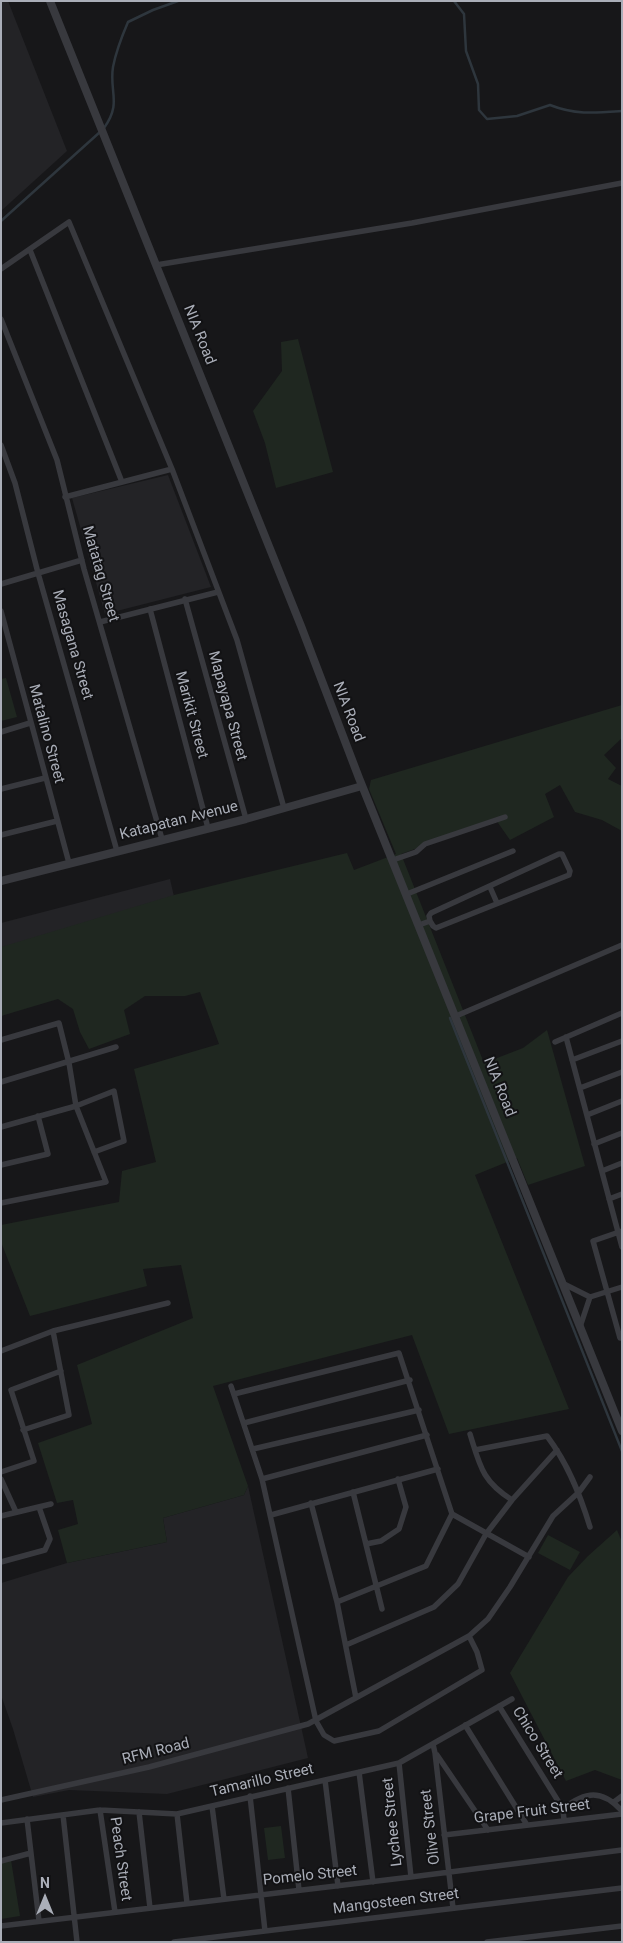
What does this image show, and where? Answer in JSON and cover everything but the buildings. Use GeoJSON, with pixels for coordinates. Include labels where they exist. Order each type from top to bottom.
{"type":"FeatureCollection","features":[{"type":"Feature","properties":{"kind":"street","name":"NIA Road"},"geometry":{"type":"LineString","coordinates":[[50,1],[298,617],[362,786],[622,1431]]}},
{"type":"Feature","properties":{"kind":"street"},"geometry":{"type":"LineString","coordinates":[[156,265],[412,223],[622,183]]}},
{"type":"Feature","properties":{"kind":"street"},"geometry":{"type":"LineString","coordinates":[[1,269],[69,222],[172,470],[237,640],[284,808]]}},
{"type":"Feature","properties":{"kind":"street"},"geometry":{"type":"LineString","coordinates":[[30,250],[122,482]]}},
{"type":"Feature","properties":{"kind":"street","name":"Matatag Street"},"geometry":{"type":"LineString","coordinates":[[1,319],[57,460],[82,560],[162,839]]}},
{"type":"Feature","properties":{"kind":"street","name":"Masagana Street"},"geometry":{"type":"LineString","coordinates":[[1,445],[15,483],[38,573],[116,851]]}},
{"type":"Feature","properties":{"kind":"street"},"geometry":{"type":"LineString","coordinates":[[65,497],[172,470]]}},
{"type":"Feature","properties":{"kind":"street"},"geometry":{"type":"LineString","coordinates":[[1,584],[82,560]]}},
{"type":"Feature","properties":{"kind":"street"},"geometry":{"type":"LineString","coordinates":[[100,622],[218,592]]}},
{"type":"Feature","properties":{"kind":"street","name":"Mapayapa Street"},"geometry":{"type":"LineString","coordinates":[[185,599],[246,819]]}},
{"type":"Feature","properties":{"kind":"street","name":"Marikit Street"},"geometry":{"type":"LineString","coordinates":[[150,609],[208,828]]}},
{"type":"Feature","properties":{"kind":"street","name":"Matalino Street"},"geometry":{"type":"LineString","coordinates":[[1,611],[56,822],[69,863]]}},
{"type":"Feature","properties":{"kind":"street"},"geometry":{"type":"LineString","coordinates":[[1,732],[30,723]]}},
{"type":"Feature","properties":{"kind":"street"},"geometry":{"type":"LineString","coordinates":[[1,789],[45,778]]}},
{"type":"Feature","properties":{"kind":"street","name":"Katapatan Avenue"},"geometry":{"type":"LineString","coordinates":[[1,881],[246,819],[362,786]]}},
{"type":"Feature","properties":{"kind":"street"},"geometry":{"type":"LineString","coordinates":[[393,860],[416,852],[425,844],[505,817]]}},
{"type":"Feature","properties":{"kind":"street"},"geometry":{"type":"LineString","coordinates":[[1,835],[56,822]]}},
{"type":"Feature","properties":{"kind":"street"},"geometry":{"type":"LineString","coordinates":[[407,894],[513,851]]}},
{"type":"Feature","properties":{"kind":"street"},"geometry":{"type":"LineString","coordinates":[[561,853],[570,871],[569,875],[436,928],[433,926],[428,916],[431,913],[490,887],[561,853]]}},
{"type":"Feature","properties":{"kind":"street"},"geometry":{"type":"LineString","coordinates":[[490,887],[497,903]]}},
{"type":"Feature","properties":{"kind":"street"},"geometry":{"type":"LineString","coordinates":[[419,925],[430,921]]}},
{"type":"Feature","properties":{"kind":"street"},"geometry":{"type":"LineString","coordinates":[[456,1016],[622,945]]}},
{"type":"Feature","properties":{"kind":"street"},"geometry":{"type":"LineString","coordinates":[[555,1042],[622,1013]]}},
{"type":"Feature","properties":{"kind":"street"},"geometry":{"type":"LineString","coordinates":[[1,1040],[59,1022],[69,1063],[76,1106],[106,1182],[1,1203]]}},
{"type":"Feature","properties":{"kind":"street"},"geometry":{"type":"LineString","coordinates":[[566,1037],[609,1199],[620,1232],[622,1247]]}},
{"type":"Feature","properties":{"kind":"street"},"geometry":{"type":"LineString","coordinates":[[572,1060],[622,1041]]}},
{"type":"Feature","properties":{"kind":"street"},"geometry":{"type":"LineString","coordinates":[[1,1082],[69,1063],[116,1047]]}},
{"type":"Feature","properties":{"kind":"street"},"geometry":{"type":"LineString","coordinates":[[580,1088],[622,1072]]}},
{"type":"Feature","properties":{"kind":"street"},"geometry":{"type":"LineString","coordinates":[[1,1126],[76,1106],[114,1091],[124,1141],[94,1152]]}},
{"type":"Feature","properties":{"kind":"street"},"geometry":{"type":"LineString","coordinates":[[587,1115],[622,1101]]}},
{"type":"Feature","properties":{"kind":"street"},"geometry":{"type":"LineString","coordinates":[[1,1165],[48,1154],[38,1116]]}},
{"type":"Feature","properties":{"kind":"street"},"geometry":{"type":"LineString","coordinates":[[594,1144],[622,1133]]}},
{"type":"Feature","properties":{"kind":"street"},"geometry":{"type":"LineString","coordinates":[[602,1171],[622,1163]]}},
{"type":"Feature","properties":{"kind":"street"},"geometry":{"type":"LineString","coordinates":[[609,1199],[622,1194]]}},
{"type":"Feature","properties":{"kind":"street"},"geometry":{"type":"LineString","coordinates":[[620,1232],[593,1241],[620,1338],[622,1338]]}},
{"type":"Feature","properties":{"kind":"street"},"geometry":{"type":"LineString","coordinates":[[562,1283],[590,1297],[622,1286]]}},
{"type":"Feature","properties":{"kind":"street"},"geometry":{"type":"LineString","coordinates":[[580,1327],[590,1297]]}},
{"type":"Feature","properties":{"kind":"street"},"geometry":{"type":"LineString","coordinates":[[1,1351],[53,1331],[168,1303]]}},
{"type":"Feature","properties":{"kind":"street"},"geometry":{"type":"LineString","coordinates":[[23,1430],[69,1415],[53,1331]]}},
{"type":"Feature","properties":{"kind":"street"},"geometry":{"type":"LineString","coordinates":[[234,1394],[399,1352],[410,1380],[452,1514],[528,1557]]}},
{"type":"Feature","properties":{"kind":"street"},"geometry":{"type":"LineString","coordinates":[[1,1472],[34,1462],[11,1390],[61,1371]]}},
{"type":"Feature","properties":{"kind":"street"},"geometry":{"type":"LineString","coordinates":[[244,1423],[410,1380]]}},
{"type":"Feature","properties":{"kind":"street"},"geometry":{"type":"LineString","coordinates":[[231,1386],[262,1479],[316,1721],[324,1735],[334,1741],[379,1731],[482,1670],[477,1652],[469,1636]]}},
{"type":"Feature","properties":{"kind":"street"},"geometry":{"type":"LineString","coordinates":[[253,1449],[419,1410]]}},
{"type":"Feature","properties":{"kind":"street"},"geometry":{"type":"LineString","coordinates":[[470,1434],[484,1476],[496,1490],[512,1500]]}},
{"type":"Feature","properties":{"kind":"street"},"geometry":{"type":"LineString","coordinates":[[262,1479],[427,1435]]}},
{"type":"Feature","properties":{"kind":"street"},"geometry":{"type":"LineString","coordinates":[[475,1450],[547,1436],[558,1450],[580,1492],[590,1527]]}},
{"type":"Feature","properties":{"kind":"street"},"geometry":{"type":"LineString","coordinates":[[346,1645],[434,1607],[458,1584],[486,1534],[512,1500],[558,1450]]}},
{"type":"Feature","properties":{"kind":"street"},"geometry":{"type":"LineString","coordinates":[[271,1515],[438,1469]]}},
{"type":"Feature","properties":{"kind":"street","name":"RFM Road"},"geometry":{"type":"LineString","coordinates":[[1,1800],[149,1767],[316,1721],[469,1636],[488,1618],[553,1516],[580,1492],[590,1476]]}},
{"type":"Feature","properties":{"kind":"street"},"geometry":{"type":"LineString","coordinates":[[1,1479],[16,1512]]}},
{"type":"Feature","properties":{"kind":"street"},"geometry":{"type":"LineString","coordinates":[[366,1544],[381,1541],[399,1529],[406,1508],[398,1479]]}},
{"type":"Feature","properties":{"kind":"street"},"geometry":{"type":"LineString","coordinates":[[353,1492],[375,1588],[382,1608]]}},
{"type":"Feature","properties":{"kind":"street"},"geometry":{"type":"LineString","coordinates":[[1,1516],[51,1504]]}},
{"type":"Feature","properties":{"kind":"street"},"geometry":{"type":"LineString","coordinates":[[310,1504],[337,1602],[356,1698]]}},
{"type":"Feature","properties":{"kind":"street"},"geometry":{"type":"LineString","coordinates":[[1,1562],[45,1550],[50,1539],[39,1507]]}},
{"type":"Feature","properties":{"kind":"street"},"geometry":{"type":"LineString","coordinates":[[337,1602],[426,1566],[452,1514]]}},
{"type":"Feature","properties":{"kind":"street","name":"Tamarillo Street"},"geometry":{"type":"LineString","coordinates":[[1,1823],[100,1810],[177,1814],[399,1763],[512,1699]]}},
{"type":"Feature","properties":{"kind":"street","name":"Chico Street"},"geometry":{"type":"LineString","coordinates":[[499,1706],[562,1809],[564,1821]]}},
{"type":"Feature","properties":{"kind":"street"},"geometry":{"type":"LineString","coordinates":[[465,1725],[527,1825]]}},
{"type":"Feature","properties":{"kind":"street","name":"Olive Street"},"geometry":{"type":"LineString","coordinates":[[433,1744],[453,1908]]}},
{"type":"Feature","properties":{"kind":"street"},"geometry":{"type":"LineString","coordinates":[[435,1753],[488,1830]]}},
{"type":"Feature","properties":{"kind":"street","name":"Lychee Street"},"geometry":{"type":"LineString","coordinates":[[399,1763],[411,1877]]}},
{"type":"Feature","properties":{"kind":"street"},"geometry":{"type":"LineString","coordinates":[[359,1772],[373,1882]]}},
{"type":"Feature","properties":{"kind":"street"},"geometry":{"type":"LineString","coordinates":[[325,1780],[338,1886]]}},
{"type":"Feature","properties":{"kind":"street"},"geometry":{"type":"LineString","coordinates":[[288,1788],[299,1890]]}},
{"type":"Feature","properties":{"kind":"street"},"geometry":{"type":"LineString","coordinates":[[562,1809],[575,1799],[586,1795],[604,1796],[614,1802],[622,1813]]}},
{"type":"Feature","properties":{"kind":"street"},"geometry":{"type":"LineString","coordinates":[[250,1796],[266,1931]]}},
{"type":"Feature","properties":{"kind":"street"},"geometry":{"type":"LineString","coordinates":[[614,1802],[622,1796]]}},
{"type":"Feature","properties":{"kind":"street"},"geometry":{"type":"LineString","coordinates":[[212,1806],[224,1899]]}},
{"type":"Feature","properties":{"kind":"street","name":"Peach Street"},"geometry":{"type":"LineString","coordinates":[[100,1810],[114,1912]]}},
{"type":"Feature","properties":{"kind":"street"},"geometry":{"type":"LineString","coordinates":[[139,1812],[150,1908]]}},
{"type":"Feature","properties":{"kind":"street","name":"Grape Fruit Street"},"geometry":{"type":"LineString","coordinates":[[444,1834],[622,1813]]}},
{"type":"Feature","properties":{"kind":"street"},"geometry":{"type":"LineString","coordinates":[[177,1814],[188,1903]]}},
{"type":"Feature","properties":{"kind":"street"},"geometry":{"type":"LineString","coordinates":[[63,1815],[77,1942]]}},
{"type":"Feature","properties":{"kind":"street"},"geometry":{"type":"LineString","coordinates":[[27,1819],[39,1921]]}},
{"type":"Feature","properties":{"kind":"street","name":"Pomelo Street"},"geometry":{"type":"LineString","coordinates":[[1,1926],[373,1882],[622,1850]]}},
{"type":"Feature","properties":{"kind":"street"},"geometry":{"type":"LineString","coordinates":[[1,1861],[31,1853]]}},
{"type":"Feature","properties":{"kind":"street","name":"Mangosteen Street"},"geometry":{"type":"LineString","coordinates":[[174,1942],[622,1888]]}},
{"type":"Feature","properties":{"kind":"street"},"geometry":{"type":"LineString","coordinates":[[487,1942],[622,1926]]}},
{"type":"Feature","properties":{"kind":"shaded area"},"geometry":{"type":"Polygon","coordinates":[[[1,1],[8,1],[67,151],[1,211],[1,1]]]}},
{"type":"Feature","properties":{"kind":"shaded area"},"geometry":{"type":"Polygon","coordinates":[[[298,339],[333,472],[276,488],[265,443],[253,411],[282,371],[281,342],[298,339]]]}},
{"type":"Feature","properties":{"kind":"shaded area"},"geometry":{"type":"Polygon","coordinates":[[[168,475],[211,587],[105,614],[72,498],[168,475]]]}},
{"type":"Feature","properties":{"kind":"shaded area"},"geometry":{"type":"Polygon","coordinates":[[[6,678],[17,717],[1,721],[1,679],[6,678]]]}},
{"type":"Feature","properties":{"kind":"shaded area"},"geometry":{"type":"Polygon","coordinates":[[[622,705],[622,738],[604,755],[616,768],[608,779],[622,786],[622,831],[602,820],[575,812],[560,785],[545,794],[554,817],[510,840],[496,820],[401,854],[484,1063],[523,1048],[547,1030],[585,1166],[528,1185],[517,1158],[475,1175],[569,1409],[449,1434],[412,1335],[213,1386],[248,1486],[244,1495],[163,1518],[167,1542],[67,1563],[58,1530],[78,1524],[73,1500],[57,1503],[38,1443],[92,1424],[77,1365],[193,1318],[181,1265],[143,1269],[147,1286],[30,1316],[1,1242],[1,1225],[119,1202],[122,1171],[156,1162],[134,1069],[219,1044],[200,992],[185,996],[145,996],[124,1010],[130,1034],[89,1049],[80,1032],[73,1009],[58,999],[1,1016],[1,947],[174,895],[347,853],[354,870],[396,854],[369,789],[371,780],[622,705]]]}},
{"type":"Feature","properties":{"kind":"shaded area"},"geometry":{"type":"Polygon","coordinates":[[[170,879],[187,954],[1,1016],[1,923],[170,879]]]}},
{"type":"Feature","properties":{"kind":"shaded area"},"geometry":{"type":"Polygon","coordinates":[[[248,1486],[308,1758],[167,1794],[69,1790],[33,1797],[1,1695],[1,1583],[67,1563],[167,1542],[163,1518],[244,1495],[248,1486]]]}},
{"type":"Feature","properties":{"kind":"shaded area"},"geometry":{"type":"Polygon","coordinates":[[[617,1530],[622,1542],[622,1780],[595,1770],[566,1781],[510,1673],[568,1577],[617,1530]]]}},
{"type":"Feature","properties":{"kind":"shaded area"},"geometry":{"type":"Polygon","coordinates":[[[548,1535],[580,1552],[570,1570],[538,1553],[548,1535]]]}},
{"type":"Feature","properties":{"kind":"shaded area"},"geometry":{"type":"Polygon","coordinates":[[[281,1826],[285,1858],[268,1860],[264,1828],[281,1826]]]}},
{"type":"Feature","properties":{"kind":"shaded area"},"geometry":{"type":"Polygon","coordinates":[[[11,1860],[20,1916],[1,1919],[1,1862],[11,1860]]]}},
{"type":"Feature","properties":{"kind":"waterway"},"geometry":{"type":"LineString","coordinates":[[104,128],[114,104],[112,76],[114,61],[128,22],[178,1]]}},
{"type":"Feature","properties":{"kind":"waterway"},"geometry":{"type":"LineString","coordinates":[[454,1],[464,14],[466,51],[478,84],[479,110],[487,119],[517,116],[550,105],[577,112],[622,111]]}},
{"type":"Feature","properties":{"kind":"waterway"},"geometry":{"type":"LineString","coordinates":[[1,221],[100,132]]}},
{"type":"Feature","properties":{"kind":"waterway"},"geometry":{"type":"LineString","coordinates":[[450,1018],[622,1451]]}}]}
